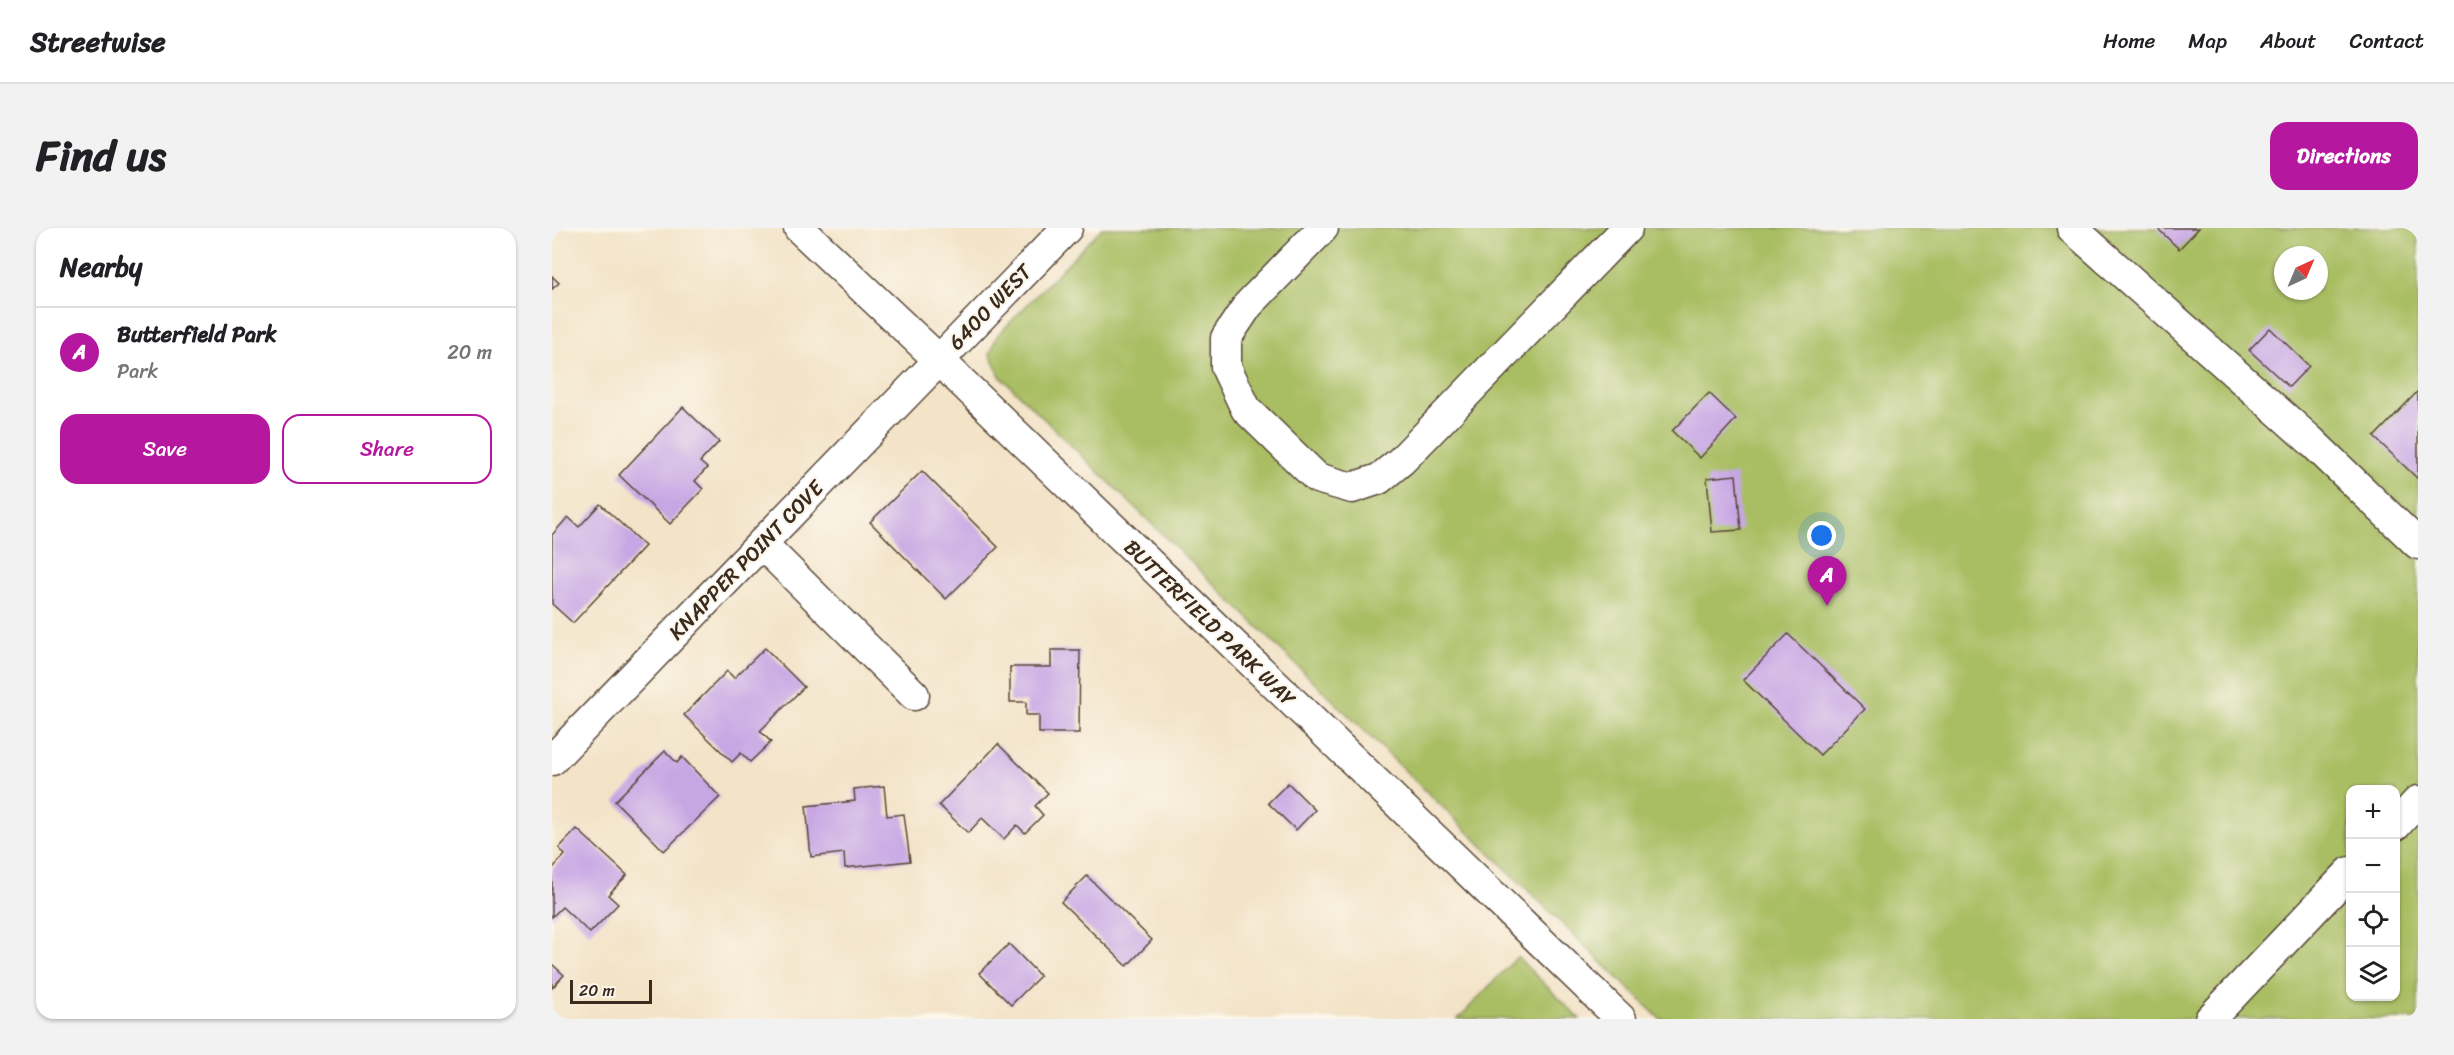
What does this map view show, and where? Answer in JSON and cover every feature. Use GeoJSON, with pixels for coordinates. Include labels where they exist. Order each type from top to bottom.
{"type":"FeatureCollection","features":[{"type":"Feature","properties":{"kind":"street","name":"BUTTERFIELD PARK WAY"},"geometry":{"type":"LineString","coordinates":[[799,228],[939,360],[1621,1019]]}},
{"type":"Feature","properties":{"kind":"street","name":"6400 WEST"},"geometry":{"type":"LineString","coordinates":[[939,360],[1067,228]]}},
{"type":"Feature","properties":{"kind":"street"},"geometry":{"type":"LineString","coordinates":[[1323,228],[1248,305],[1226,338],[1226,367],[1246,409],[1317,478],[1352,488],[1379,479],[1401,461],[1627,228]]}},
{"type":"Feature","properties":{"kind":"street"},"geometry":{"type":"LineString","coordinates":[[2072,228],[2310,440],[2418,544]]}},
{"type":"Feature","properties":{"kind":"street","name":"KNAPPER POINT COVE"},"geometry":{"type":"LineString","coordinates":[[552,760],[939,360]]}},
{"type":"Feature","properties":{"kind":"street"},"geometry":{"type":"LineString","coordinates":[[762,544],[914,695]]}},
{"type":"Feature","properties":{"kind":"street"},"geometry":{"type":"LineString","coordinates":[[2400,821],[2418,801]]}},
{"type":"Feature","properties":{"kind":"street"},"geometry":{"type":"LineString","coordinates":[[2210,1019],[2346,876]]}},
{"type":"Feature","properties":{"kind":"green space"},"geometry":{"type":"Polygon","coordinates":[[[1102,228],[2418,228],[2418,1019],[1660,1019],[1000,376],[990,354],[997,336],[1102,228]]]}},
{"type":"Feature","properties":{"kind":"green space"},"geometry":{"type":"Polygon","coordinates":[[[1517,957],[1580,1019],[1458,1019],[1517,957]]]}},
{"type":"Feature","properties":{"kind":"building"},"geometry":{"type":"Polygon","coordinates":[[[2157,228],[2199,228],[2179,249],[2157,228]]]}},
{"type":"Feature","properties":{"kind":"building"},"geometry":{"type":"Polygon","coordinates":[[[552,276],[559,283],[552,289],[552,276]]]}},
{"type":"Feature","properties":{"kind":"building"},"geometry":{"type":"Polygon","coordinates":[[[2270,328],[2309,366],[2289,387],[2249,350],[2270,328]]]}},
{"type":"Feature","properties":{"kind":"building"},"geometry":{"type":"Polygon","coordinates":[[[2418,391],[2418,479],[2374,437],[2418,391]]]}},
{"type":"Feature","properties":{"kind":"building"},"geometry":{"type":"Polygon","coordinates":[[[1709,393],[1736,419],[1700,458],[1672,431],[1709,393]]]}},
{"type":"Feature","properties":{"kind":"building"},"geometry":{"type":"Polygon","coordinates":[[[683,407],[719,442],[700,462],[707,468],[695,481],[703,489],[670,524],[619,475],[683,407]]]}},
{"type":"Feature","properties":{"kind":"building"},"geometry":{"type":"Polygon","coordinates":[[[922,471],[998,547],[946,599],[870,522],[922,471]]]}},
{"type":"Feature","properties":{"kind":"building"},"geometry":{"type":"Polygon","coordinates":[[[1736,475],[1741,530],[1712,532],[1707,478],[1736,475]]]}},
{"type":"Feature","properties":{"kind":"building"},"geometry":{"type":"Polygon","coordinates":[[[600,504],[645,546],[573,623],[552,604],[552,535],[568,517],[579,527],[600,504]]]}},
{"type":"Feature","properties":{"kind":"building"},"geometry":{"type":"Polygon","coordinates":[[[1788,634],[1865,709],[1820,755],[1743,680],[1788,634]]]}},
{"type":"Feature","properties":{"kind":"building"},"geometry":{"type":"Polygon","coordinates":[[[765,648],[804,687],[760,731],[771,742],[750,762],[741,753],[732,762],[684,715],[727,671],[734,678],[765,648]]]}},
{"type":"Feature","properties":{"kind":"building"},"geometry":{"type":"Polygon","coordinates":[[[1051,650],[1080,650],[1079,733],[1039,733],[1039,715],[1026,715],[1026,702],[1010,702],[1010,667],[1051,667],[1051,650]]]}},
{"type":"Feature","properties":{"kind":"building"},"geometry":{"type":"Polygon","coordinates":[[[998,744],[1048,793],[1035,806],[1043,815],[1025,833],[1017,825],[1004,839],[982,818],[968,833],[939,805],[998,744]]]}},
{"type":"Feature","properties":{"kind":"building"},"geometry":{"type":"Polygon","coordinates":[[[665,751],[677,763],[682,757],[720,797],[664,851],[615,801],[665,751]]]}},
{"type":"Feature","properties":{"kind":"building"},"geometry":{"type":"Polygon","coordinates":[[[1288,783],[1315,810],[1296,830],[1268,803],[1288,783]]]}},
{"type":"Feature","properties":{"kind":"building"},"geometry":{"type":"Polygon","coordinates":[[[884,786],[887,816],[904,814],[910,861],[845,868],[844,853],[811,857],[806,806],[855,801],[854,789],[884,786]]]}},
{"type":"Feature","properties":{"kind":"building"},"geometry":{"type":"Polygon","coordinates":[[[577,829],[627,875],[608,895],[618,904],[590,933],[562,907],[552,917],[552,869],[565,855],[559,848],[577,829]]]}},
{"type":"Feature","properties":{"kind":"building"},"geometry":{"type":"Polygon","coordinates":[[[1087,876],[1152,940],[1127,966],[1061,902],[1087,876]]]}},
{"type":"Feature","properties":{"kind":"building"},"geometry":{"type":"Polygon","coordinates":[[[1009,944],[1040,976],[1011,1005],[979,973],[1009,944]]]}},
{"type":"Feature","properties":{"kind":"building"},"geometry":{"type":"Polygon","coordinates":[[[552,964],[564,975],[552,988],[552,964]]]}},
{"type":"Feature","properties":{"kind":"place","name":"Butterfield Park"},"geometry":{"type":"Point","coordinates":[1827,606]}}]}
